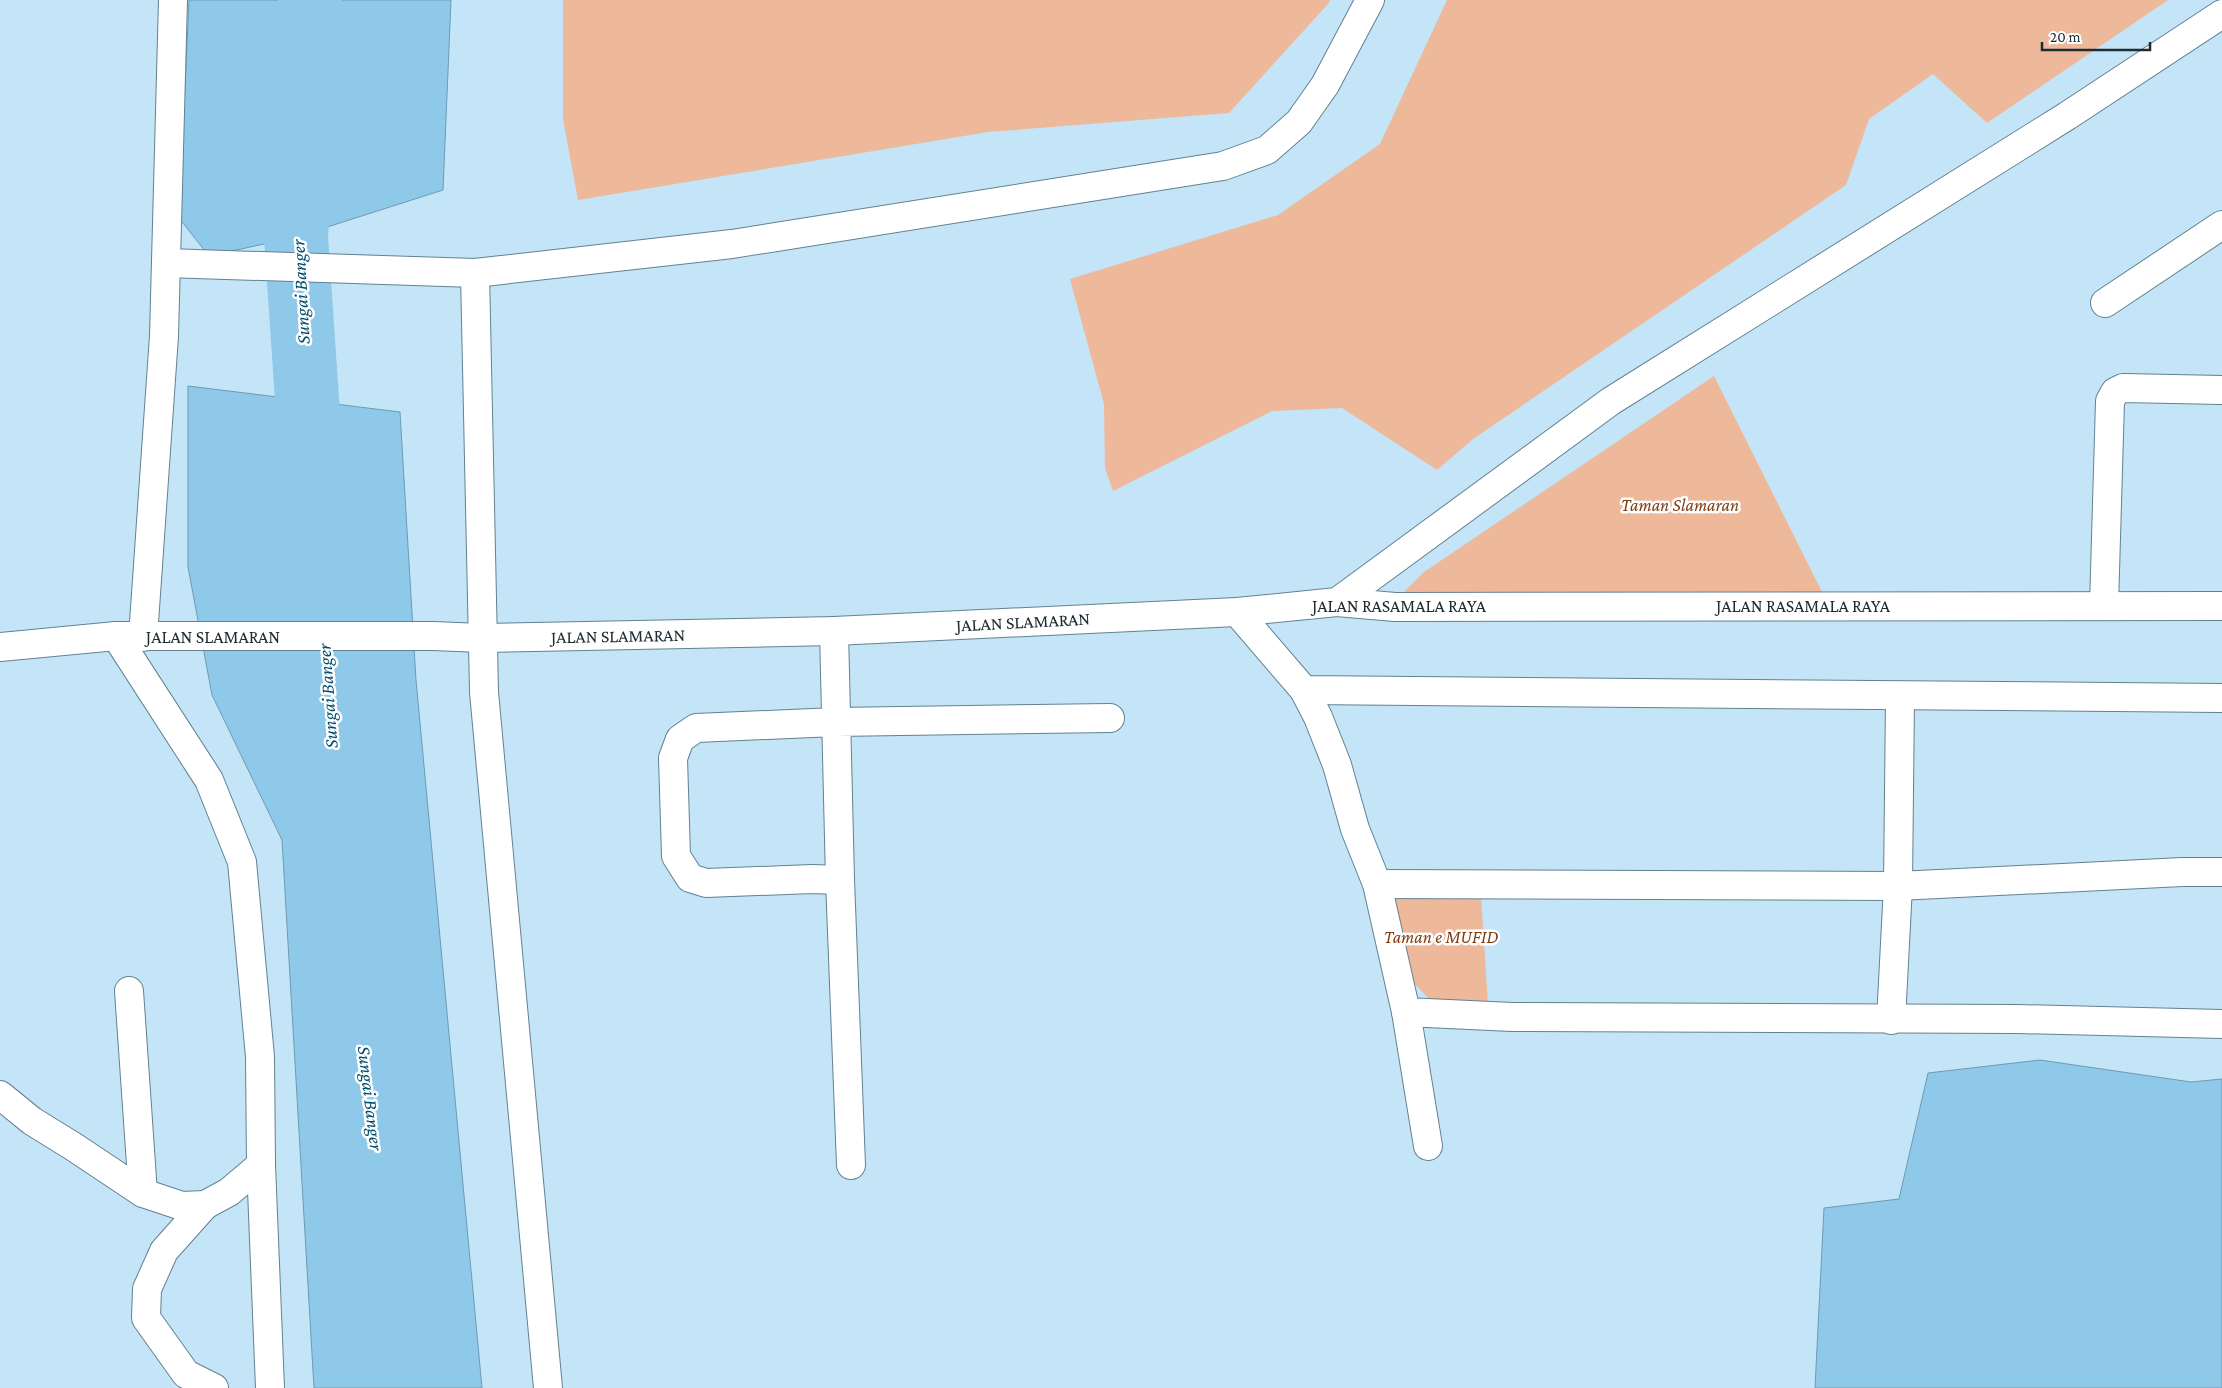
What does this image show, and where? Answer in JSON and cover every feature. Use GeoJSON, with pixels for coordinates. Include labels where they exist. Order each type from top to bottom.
{"type":"FeatureCollection","features":[{"type":"Feature","properties":{"kind":"street"},"geometry":{"type":"LineString","coordinates":[[153,637],[164,336],[173,0]]}},
{"type":"Feature","properties":{"kind":"street"},"geometry":{"type":"LineString","coordinates":[[166,263],[475,273],[732,244],[1222,166],[1267,150],[1299,122],[1325,85],[1370,0]]}},
{"type":"Feature","properties":{"kind":"street"},"geometry":{"type":"LineString","coordinates":[[1337,602],[1611,401],[2067,116],[2222,14]]}},
{"type":"Feature","properties":{"kind":"street"},"geometry":{"type":"LineString","coordinates":[[2104,302],[2222,225]]}},
{"type":"Feature","properties":{"kind":"street"},"geometry":{"type":"LineString","coordinates":[[475,273],[484,692],[548,1388]]}},
{"type":"Feature","properties":{"kind":"street"},"geometry":{"type":"LineString","coordinates":[[2104,606],[2110,401],[2115,392],[2123,388],[2222,390]]}},
{"type":"Feature","properties":{"kind":"street","name":"JALAN RASAMALA RAYA"},"geometry":{"type":"LineString","coordinates":[[1237,612],[1337,602],[1395,607],[2222,606]]}},
{"type":"Feature","properties":{"kind":"street"},"geometry":{"type":"LineString","coordinates":[[1237,612],[1304,690],[1318,717],[1337,765],[1355,830],[1377,884],[1406,1012],[1428,1146]]}},
{"type":"Feature","properties":{"kind":"street","name":"JALAN SLAMARAN"},"geometry":{"type":"LineString","coordinates":[[0,647],[116,636],[433,636],[482,638],[834,631],[1237,612]]}},
{"type":"Feature","properties":{"kind":"street"},"geometry":{"type":"LineString","coordinates":[[834,631],[840,880],[851,1165]]}},
{"type":"Feature","properties":{"kind":"street"},"geometry":{"type":"LineString","coordinates":[[116,636],[209,780],[242,862],[260,1057],[261,1165],[270,1388]]}},
{"type":"Feature","properties":{"kind":"street"},"geometry":{"type":"LineString","coordinates":[[1304,690],[2222,698]]}},
{"type":"Feature","properties":{"kind":"street"},"geometry":{"type":"LineString","coordinates":[[1891,1020],[1898,886],[1900,696]]}},
{"type":"Feature","properties":{"kind":"street"},"geometry":{"type":"LineString","coordinates":[[840,880],[812,879],[706,883],[690,878],[676,856],[674,758],[680,739],[696,728],[835,722],[1110,718]]}},
{"type":"Feature","properties":{"kind":"street"},"geometry":{"type":"LineString","coordinates":[[1377,884],[1898,886],[2222,872]]}},
{"type":"Feature","properties":{"kind":"street"},"geometry":{"type":"LineString","coordinates":[[129,991],[143,1193]]}},
{"type":"Feature","properties":{"kind":"street"},"geometry":{"type":"LineString","coordinates":[[1406,1012],[1512,1016],[1891,1020],[2018,1019],[2222,1024]]}},
{"type":"Feature","properties":{"kind":"street"},"geometry":{"type":"LineString","coordinates":[[0,1095],[32,1121],[74,1146],[143,1193],[182,1206],[205,1205]]}},
{"type":"Feature","properties":{"kind":"street"},"geometry":{"type":"LineString","coordinates":[[214,1388],[186,1374],[146,1318],[147,1289],[164,1251],[205,1205],[229,1192],[261,1165]]}},
{"type":"Feature","properties":{"kind":"green space"},"geometry":{"type":"Polygon","coordinates":[[[563,0],[1330,0],[1229,113],[988,132],[578,200],[563,119],[563,0]]]}},
{"type":"Feature","properties":{"kind":"green space"},"geometry":{"type":"Polygon","coordinates":[[[1447,0],[2168,0],[1987,123],[1933,74],[1869,119],[1846,185],[1473,439],[1437,470],[1342,408],[1272,411],[1113,491],[1105,468],[1104,404],[1070,279],[1278,215],[1380,144],[1447,0]]]}},
{"type":"Feature","properties":{"kind":"green space","name":"Taman Slamaran"},"geometry":{"type":"Polygon","coordinates":[[[1714,376],[1822,592],[1402,594],[1424,572],[1714,376]]]}},
{"type":"Feature","properties":{"kind":"green space","name":"Taman e MUFID"},"geometry":{"type":"Polygon","coordinates":[[[1389,894],[1481,895],[1488,1006],[1436,1006],[1406,975],[1389,894]]]}},
{"type":"Feature","properties":{"kind":"water"},"geometry":{"type":"Polygon","coordinates":[[[189,0],[451,0],[443,190],[296,237],[209,256],[179,218],[189,0]]]}},
{"type":"Feature","properties":{"kind":"water"},"geometry":{"type":"Polygon","coordinates":[[[188,386],[400,412],[416,680],[482,1388],[314,1388],[282,840],[212,695],[188,567],[188,386]]]}},
{"type":"Feature","properties":{"kind":"water"},"geometry":{"type":"Polygon","coordinates":[[[2040,1060],[2191,1082],[2222,1079],[2222,1388],[1815,1388],[1824,1208],[1899,1199],[1928,1073],[2040,1060]]]}},
{"type":"Feature","properties":{"kind":"waterway","name":"Sungai Banger"},"geometry":{"type":"LineString","coordinates":[[310,0],[296,237],[313,488]]}}]}
